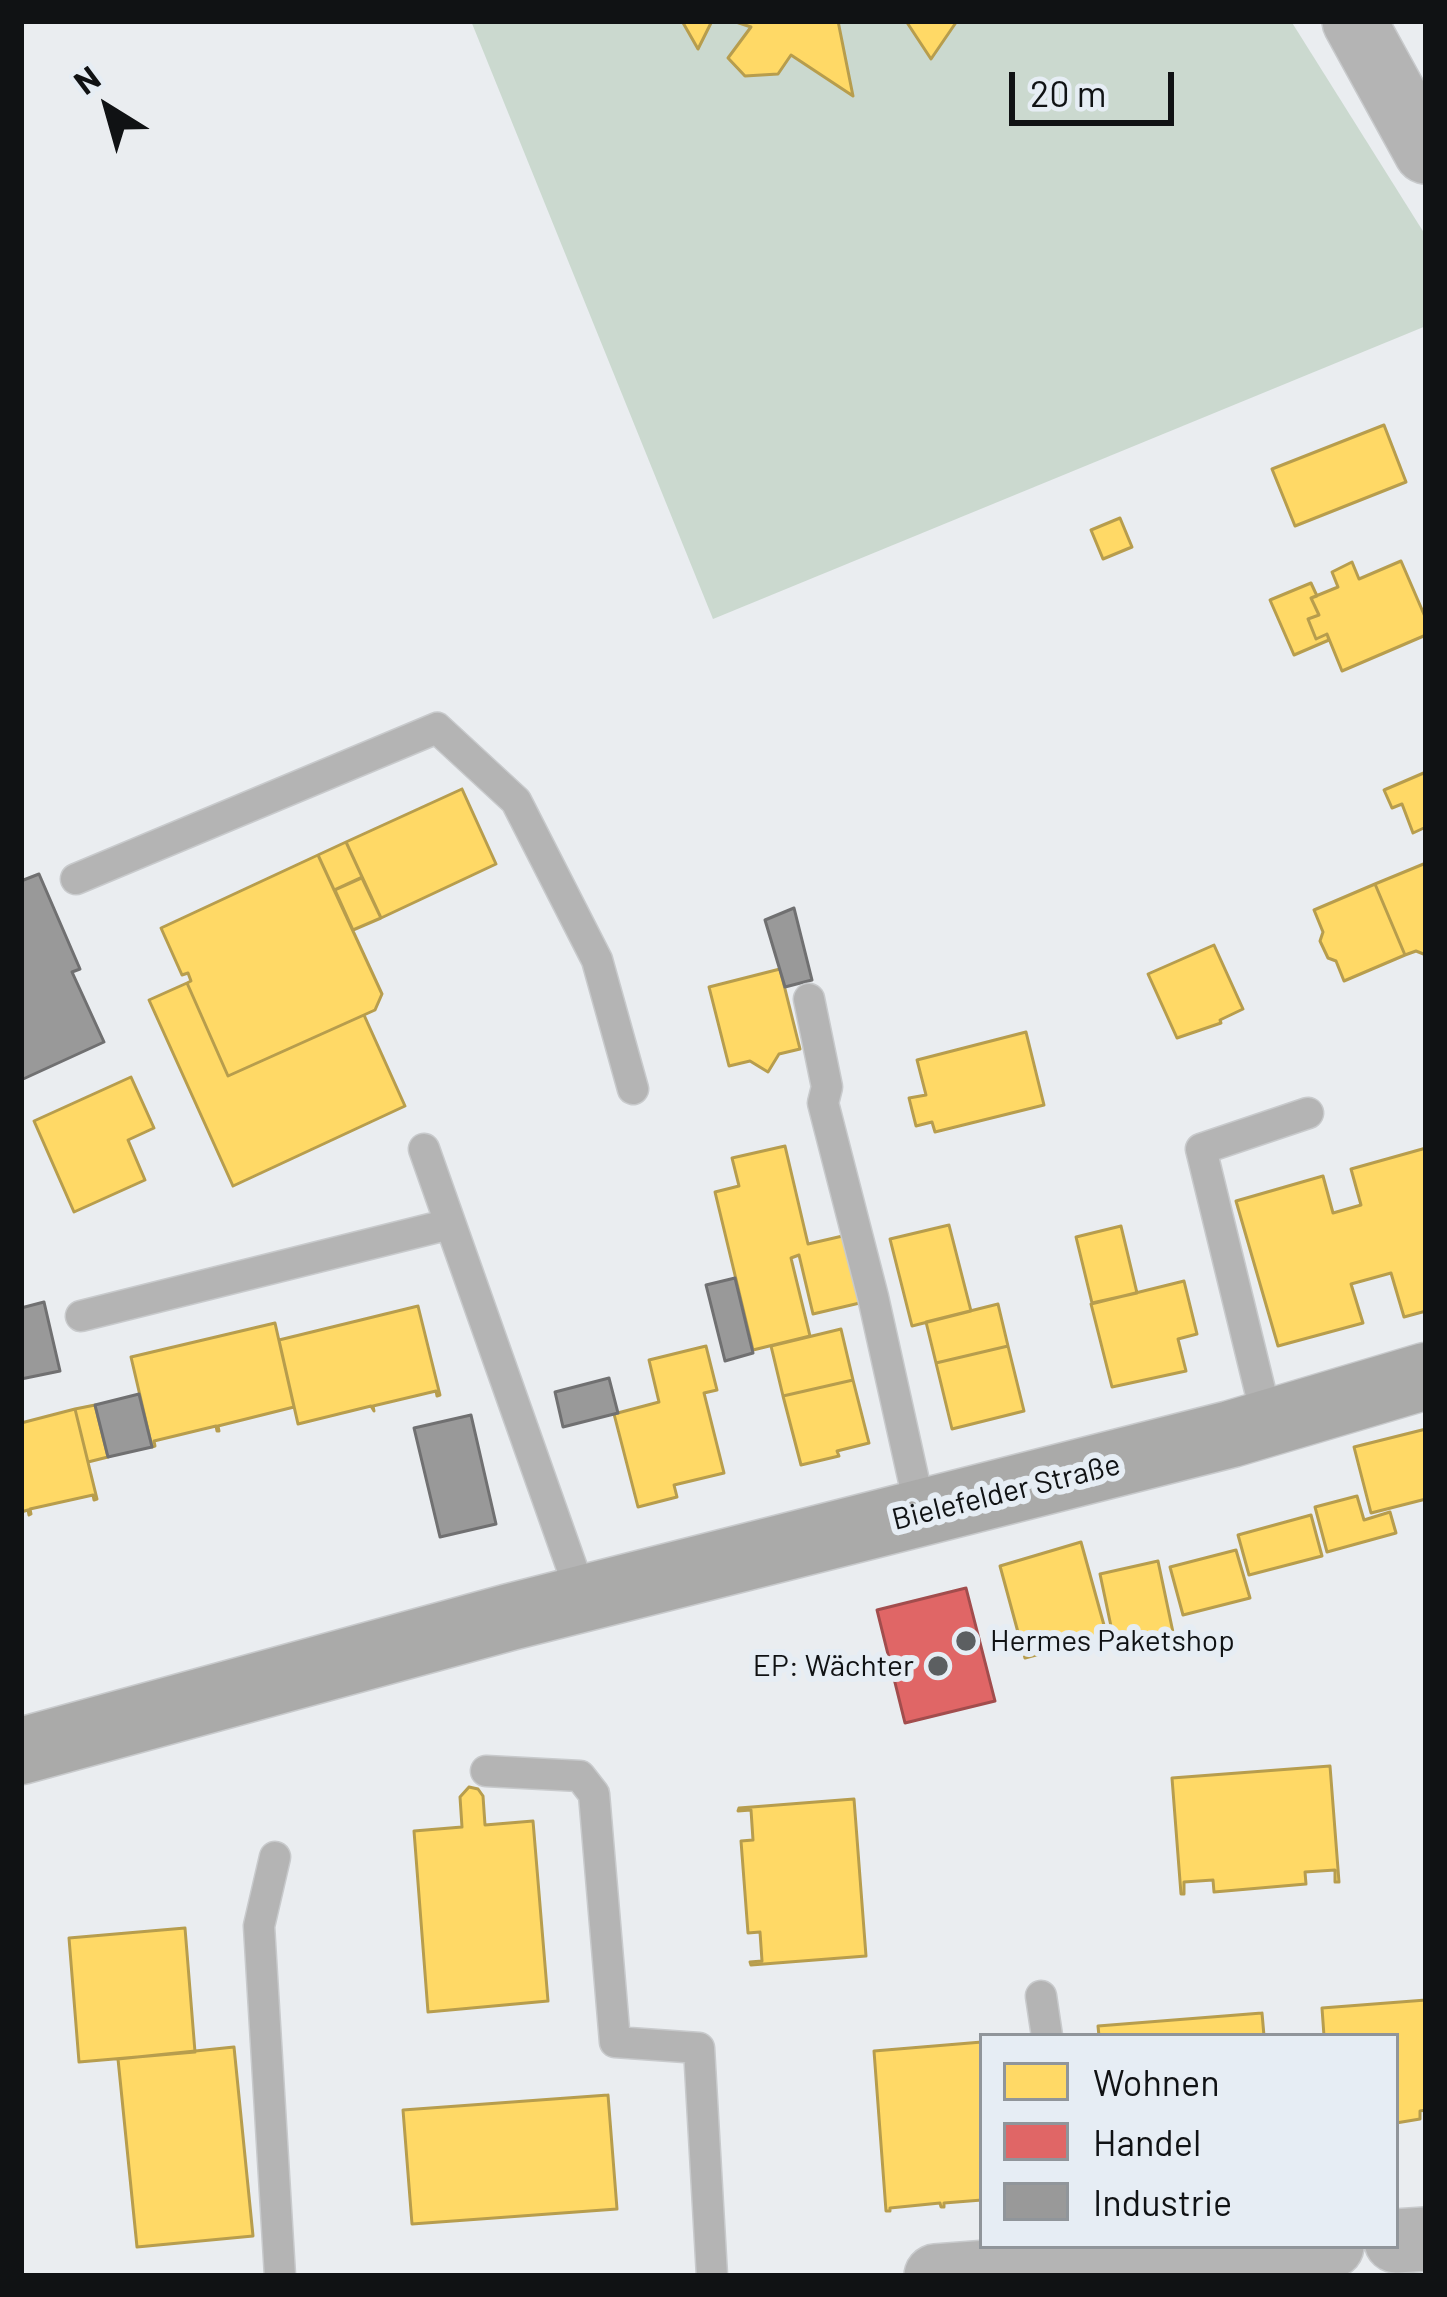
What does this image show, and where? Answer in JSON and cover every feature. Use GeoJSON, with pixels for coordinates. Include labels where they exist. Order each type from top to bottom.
{"type":"FeatureCollection","features":[{"type":"Feature","properties":{"kind":"main road","name":"Bielefelder Straße"},"geometry":{"type":"LineString","coordinates":[[21,1751],[583,1599],[1268,1423],[1426,1376]]}},
{"type":"Feature","properties":{"kind":"street"},"geometry":{"type":"LineString","coordinates":[[1354,21],[1426,152]]}},
{"type":"Feature","properties":{"kind":"street"},"geometry":{"type":"LineString","coordinates":[[936,2276],[1081,2256],[1257,2249]]}},
{"type":"Feature","properties":{"kind":"lane"},"geometry":{"type":"LineString","coordinates":[[76,879],[437,728],[516,801],[597,960],[633,1089]]}},
{"type":"Feature","properties":{"kind":"lane"},"geometry":{"type":"LineString","coordinates":[[808,999],[827,1087],[823,1103],[922,1513]]}},
{"type":"Feature","properties":{"kind":"lane"},"geometry":{"type":"LineString","coordinates":[[1268,1423],[1201,1149],[1308,1113]]}},
{"type":"Feature","properties":{"kind":"lane"},"geometry":{"type":"LineString","coordinates":[[424,1149],[583,1599]]}},
{"type":"Feature","properties":{"kind":"lane"},"geometry":{"type":"LineString","coordinates":[[81,1316],[450,1224]]}},
{"type":"Feature","properties":{"kind":"lane"},"geometry":{"type":"LineString","coordinates":[[486,1771],[580,1776],[593,1794],[615,2042],[699,2048],[712,2276]]}},
{"type":"Feature","properties":{"kind":"lane"},"geometry":{"type":"LineString","coordinates":[[275,1857],[259,1926],[280,2276]]}},
{"type":"Feature","properties":{"kind":"lane"},"geometry":{"type":"LineString","coordinates":[[1041,1996],[1047,2033]]}},
{"type":"Feature","properties":{"kind":"shaded area"},"geometry":{"type":"Polygon","coordinates":[[[471,21],[1291,21],[1426,236],[1426,326],[713,619],[471,21]]]}},
{"type":"Feature","properties":{"kind":"building: Wohnen"},"geometry":{"type":"Polygon","coordinates":[[[682,21],[712,21],[698,49],[682,21]]]}},
{"type":"Feature","properties":{"kind":"building: Wohnen"},"geometry":{"type":"Polygon","coordinates":[[[733,21],[838,21],[853,96],[791,55],[778,74],[745,76],[728,58],[751,27],[733,21]]]}},
{"type":"Feature","properties":{"kind":"building: Wohnen"},"geometry":{"type":"Polygon","coordinates":[[[906,21],[957,21],[931,59],[906,21]]]}},
{"type":"Feature","properties":{"kind":"building: Wohnen"},"geometry":{"type":"Polygon","coordinates":[[[1384,425],[1406,482],[1295,526],[1272,469],[1384,425]]]}},
{"type":"Feature","properties":{"kind":"building: Wohnen"},"geometry":{"type":"Polygon","coordinates":[[[1120,518],[1132,547],[1103,559],[1091,530],[1120,518]]]}},
{"type":"Feature","properties":{"kind":"building: Wohnen"},"geometry":{"type":"Polygon","coordinates":[[[1401,561],[1426,619],[1426,635],[1342,671],[1327,634],[1316,639],[1308,619],[1319,615],[1311,598],[1338,587],[1332,572],[1352,562],[1359,579],[1401,561]]]}},
{"type":"Feature","properties":{"kind":"building: Wohnen"},"geometry":{"type":"Polygon","coordinates":[[[1311,583],[1317,596],[1311,598],[1319,615],[1308,619],[1316,639],[1327,634],[1329,640],[1294,655],[1270,600],[1311,583]]]}},
{"type":"Feature","properties":{"kind":"building: Wohnen"},"geometry":{"type":"Polygon","coordinates":[[[1426,772],[1426,827],[1413,833],[1402,804],[1392,808],[1384,790],[1426,772]]]}},
{"type":"Feature","properties":{"kind":"building: Wohnen"},"geometry":{"type":"Polygon","coordinates":[[[462,789],[496,864],[381,918],[346,842],[462,789]]]}},
{"type":"Feature","properties":{"kind":"building: Wohnen"},"geometry":{"type":"Polygon","coordinates":[[[346,842],[362,877],[334,890],[318,855],[346,842]]]}},
{"type":"Feature","properties":{"kind":"building: Wohnen"},"geometry":{"type":"Polygon","coordinates":[[[318,855],[382,994],[375,1010],[228,1076],[187,983],[191,981],[188,973],[182,975],[161,928],[318,855]]]}},
{"type":"Feature","properties":{"kind":"building: Wohnen"},"geometry":{"type":"Polygon","coordinates":[[[1426,863],[1426,955],[1416,951],[1405,955],[1375,884],[1426,863]]]}},
{"type":"Feature","properties":{"kind":"building: Wohnen"},"geometry":{"type":"Polygon","coordinates":[[[362,878],[381,918],[353,930],[335,890],[362,878]]]}},
{"type":"Feature","properties":{"kind":"building: Wohnen"},"geometry":{"type":"Polygon","coordinates":[[[1375,884],[1405,955],[1344,981],[1320,941],[1323,932],[1314,910],[1375,884]]]}},
{"type":"Feature","properties":{"kind":"building: Wohnen"},"geometry":{"type":"Polygon","coordinates":[[[1214,945],[1243,1009],[1221,1023],[1177,1038],[1148,974],[1214,945]]]}},
{"type":"Feature","properties":{"kind":"building: Wohnen"},"geometry":{"type":"Polygon","coordinates":[[[780,969],[800,1049],[779,1054],[768,1072],[750,1061],[729,1066],[709,987],[780,969]]]}},
{"type":"Feature","properties":{"kind":"building: Wohnen"},"geometry":{"type":"Polygon","coordinates":[[[187,983],[228,1076],[364,1015],[405,1106],[233,1186],[149,1000],[187,983]]]}},
{"type":"Feature","properties":{"kind":"building: Wohnen"},"geometry":{"type":"Polygon","coordinates":[[[1026,1032],[1044,1105],[935,1132],[932,1122],[916,1126],[909,1098],[926,1095],[917,1060],[1026,1032]]]}},
{"type":"Feature","properties":{"kind":"building: Wohnen"},"geometry":{"type":"Polygon","coordinates":[[[131,1077],[154,1128],[128,1140],[145,1180],[74,1212],[34,1121],[131,1077]]]}},
{"type":"Feature","properties":{"kind":"building: Wohnen"},"geometry":{"type":"Polygon","coordinates":[[[785,1146],[808,1244],[847,1235],[864,1302],[813,1314],[799,1255],[791,1258],[810,1336],[753,1350],[715,1192],[739,1186],[732,1158],[785,1146]]]}},
{"type":"Feature","properties":{"kind":"building: Wohnen"},"geometry":{"type":"Polygon","coordinates":[[[1426,1148],[1426,1311],[1404,1317],[1391,1273],[1351,1284],[1363,1323],[1278,1346],[1236,1201],[1323,1176],[1333,1213],[1361,1205],[1351,1169],[1426,1148]]]}},
{"type":"Feature","properties":{"kind":"building: Wohnen"},"geometry":{"type":"Polygon","coordinates":[[[949,1225],[971,1311],[912,1326],[890,1239],[949,1225]]]}},
{"type":"Feature","properties":{"kind":"building: Wohnen"},"geometry":{"type":"Polygon","coordinates":[[[1121,1226],[1137,1293],[1092,1303],[1076,1237],[1121,1226]]]}},
{"type":"Feature","properties":{"kind":"building: Wohnen"},"geometry":{"type":"Polygon","coordinates":[[[1184,1281],[1197,1334],[1178,1339],[1186,1371],[1112,1387],[1091,1304],[1184,1281]]]}},
{"type":"Feature","properties":{"kind":"building: Wohnen"},"geometry":{"type":"Polygon","coordinates":[[[998,1304],[1008,1346],[936,1363],[926,1322],[998,1304]]]}},
{"type":"Feature","properties":{"kind":"building: Wohnen"},"geometry":{"type":"Polygon","coordinates":[[[418,1306],[440,1395],[436,1391],[373,1406],[374,1411],[371,1406],[298,1424],[279,1340],[418,1306]]]}},
{"type":"Feature","properties":{"kind":"building: Wohnen"},"geometry":{"type":"Polygon","coordinates":[[[275,1323],[294,1407],[218,1426],[219,1431],[216,1426],[154,1441],[152,1447],[131,1357],[275,1323]]]}},
{"type":"Feature","properties":{"kind":"building: Wohnen"},"geometry":{"type":"Polygon","coordinates":[[[841,1329],[853,1380],[783,1396],[771,1346],[841,1329]]]}},
{"type":"Feature","properties":{"kind":"building: Wohnen"},"geometry":{"type":"Polygon","coordinates":[[[706,1346],[717,1390],[704,1393],[724,1473],[674,1485],[677,1497],[638,1507],[614,1414],[659,1402],[649,1360],[706,1346]]]}},
{"type":"Feature","properties":{"kind":"building: Wohnen"},"geometry":{"type":"Polygon","coordinates":[[[1008,1346],[1024,1411],[952,1429],[936,1363],[1008,1346]]]}},
{"type":"Feature","properties":{"kind":"building: Wohnen"},"geometry":{"type":"Polygon","coordinates":[[[853,1380],[869,1443],[801,1465],[783,1396],[853,1380]]]}},
{"type":"Feature","properties":{"kind":"building: Wohnen"},"geometry":{"type":"Polygon","coordinates":[[[95,1405],[108,1457],[88,1462],[75,1409],[95,1405]]]}},
{"type":"Feature","properties":{"kind":"building: Wohnen"},"geometry":{"type":"Polygon","coordinates":[[[75,1409],[97,1499],[93,1495],[30,1509],[29,1515],[28,1510],[21,1512],[21,1423],[75,1409]]]}},
{"type":"Feature","properties":{"kind":"building: Wohnen"},"geometry":{"type":"Polygon","coordinates":[[[1426,1429],[1426,1499],[1371,1513],[1354,1447],[1426,1429]]]}},
{"type":"Feature","properties":{"kind":"building: Wohnen"},"geometry":{"type":"Polygon","coordinates":[[[1357,1496],[1364,1520],[1390,1512],[1396,1533],[1327,1552],[1315,1507],[1357,1496]]]}},
{"type":"Feature","properties":{"kind":"building: Wohnen"},"geometry":{"type":"Polygon","coordinates":[[[1311,1515],[1322,1556],[1249,1575],[1238,1535],[1311,1515]]]}},
{"type":"Feature","properties":{"kind":"building: Wohnen"},"geometry":{"type":"Polygon","coordinates":[[[1081,1542],[1107,1636],[1025,1658],[1000,1566],[1081,1542]]]}},
{"type":"Feature","properties":{"kind":"building: Wohnen"},"geometry":{"type":"Polygon","coordinates":[[[1236,1550],[1250,1598],[1183,1615],[1170,1567],[1236,1550]]]}},
{"type":"Feature","properties":{"kind":"building: Wohnen"},"geometry":{"type":"Polygon","coordinates":[[[1158,1561],[1174,1637],[1116,1650],[1100,1574],[1158,1561]]]}},
{"type":"Feature","properties":{"kind":"building: Wohnen"},"geometry":{"type":"Polygon","coordinates":[[[1330,1766],[1339,1882],[1335,1882],[1335,1870],[1305,1872],[1306,1884],[1214,1892],[1213,1880],[1184,1882],[1181,1894],[1172,1778],[1330,1766]]]}},
{"type":"Feature","properties":{"kind":"building: Wohnen"},"geometry":{"type":"Polygon","coordinates":[[[469,1787],[483,1796],[485,1825],[533,1821],[548,2001],[428,2012],[414,1831],[462,1827],[460,1797],[469,1787]]]}},
{"type":"Feature","properties":{"kind":"building: Wohnen"},"geometry":{"type":"Polygon","coordinates":[[[854,1799],[866,1956],[751,1965],[762,1961],[760,1932],[748,1933],[741,1841],[753,1840],[751,1810],[739,1808],[854,1799]]]}},
{"type":"Feature","properties":{"kind":"building: Wohnen"},"geometry":{"type":"Polygon","coordinates":[[[185,1928],[195,2052],[79,2062],[69,1938],[185,1928]]]}},
{"type":"Feature","properties":{"kind":"building: Wohnen"},"geometry":{"type":"Polygon","coordinates":[[[1426,2000],[1426,2110],[1420,2111],[1420,2119],[1399,2122],[1399,2033],[1324,2033],[1322,2008],[1426,2000]]]}},
{"type":"Feature","properties":{"kind":"building: Wohnen"},"geometry":{"type":"Polygon","coordinates":[[[1262,2013],[1264,2033],[1099,2033],[1098,2026],[1262,2013]]]}},
{"type":"Feature","properties":{"kind":"building: Wohnen"},"geometry":{"type":"Polygon","coordinates":[[[979,2042],[979,2200],[886,2211],[874,2051],[979,2042]]]}},
{"type":"Feature","properties":{"kind":"building: Wohnen"},"geometry":{"type":"Polygon","coordinates":[[[234,2047],[253,2236],[137,2247],[118,2059],[234,2047]]]}},
{"type":"Feature","properties":{"kind":"building: Wohnen"},"geometry":{"type":"Polygon","coordinates":[[[608,2095],[617,2209],[412,2224],[403,2110],[608,2095]]]}},
{"type":"Feature","properties":{"kind":"building: Handel","name":"EP: Wächter"},"geometry":{"type":"Polygon","coordinates":[[[966,1588],[995,1701],[905,1723],[877,1610],[966,1588]]]}},
{"type":"Feature","properties":{"kind":"building: Industrie"},"geometry":{"type":"Polygon","coordinates":[[[39,874],[80,969],[72,972],[104,1042],[21,1080],[21,881],[39,874]]]}},
{"type":"Feature","properties":{"kind":"building: Industrie"},"geometry":{"type":"Polygon","coordinates":[[[794,908],[812,980],[785,987],[765,920],[794,908]]]}},
{"type":"Feature","properties":{"kind":"building: Industrie"},"geometry":{"type":"Polygon","coordinates":[[[735,1278],[753,1353],[725,1361],[706,1285],[735,1278]]]}},
{"type":"Feature","properties":{"kind":"building: Industrie"},"geometry":{"type":"Polygon","coordinates":[[[44,1302],[60,1371],[21,1379],[21,1308],[44,1302]]]}},
{"type":"Feature","properties":{"kind":"building: Industrie"},"geometry":{"type":"Polygon","coordinates":[[[609,1378],[618,1413],[563,1427],[555,1392],[609,1378]]]}},
{"type":"Feature","properties":{"kind":"building: Industrie"},"geometry":{"type":"Polygon","coordinates":[[[139,1394],[152,1447],[108,1457],[95,1405],[139,1394]]]}},
{"type":"Feature","properties":{"kind":"building: Industrie"},"geometry":{"type":"Polygon","coordinates":[[[471,1415],[496,1524],[440,1537],[414,1428],[471,1415]]]}},
{"type":"Feature","properties":{"kind":"place","name":"Hermes Paketshop"},"geometry":{"type":"Point","coordinates":[966,1641]}},
{"type":"Feature","properties":{"kind":"place","name":"EP: Wächter"},"geometry":{"type":"Point","coordinates":[938,1666]}}]}
